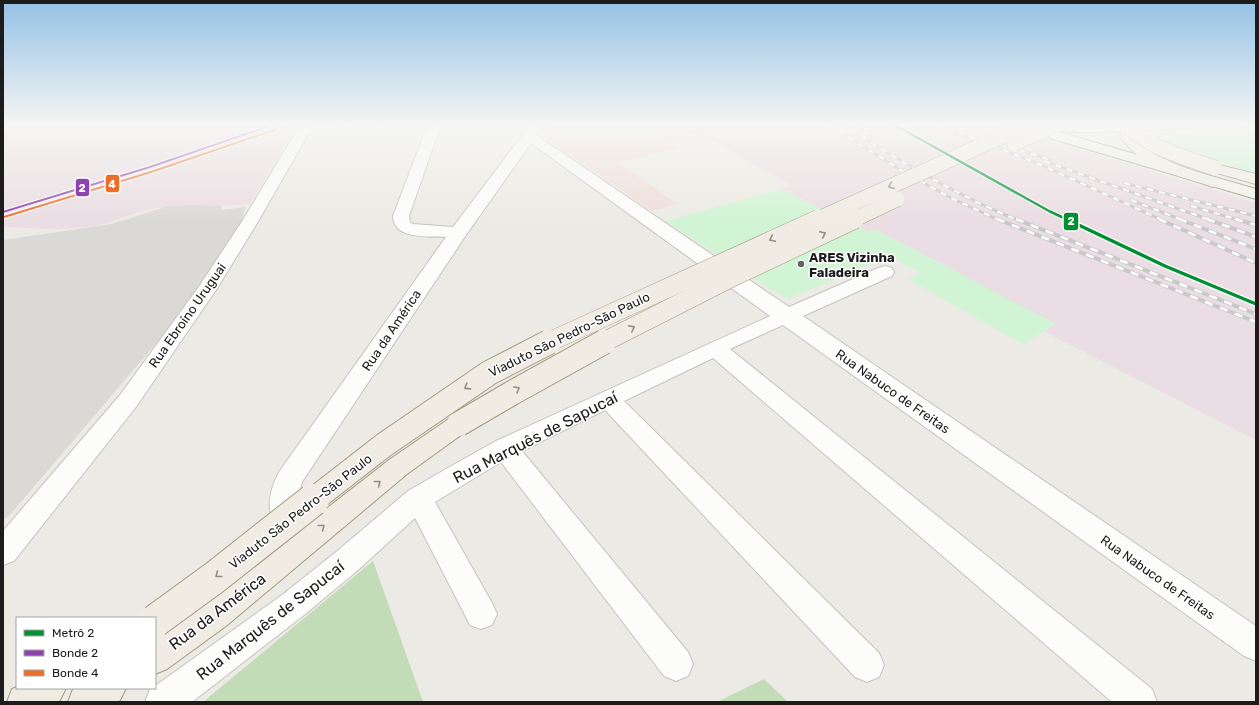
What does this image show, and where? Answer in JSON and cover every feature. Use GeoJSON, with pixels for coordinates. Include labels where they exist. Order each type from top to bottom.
{"type":"FeatureCollection","features":[{"type":"Feature","properties":{"kind":"main road","name":"Viaduto São Pedro-São Paulo"},"geometry":{"type":"LineString","coordinates":[[156,620],[214,578],[384,445],[489,373],[566,333],[956,157]]}},
{"type":"Feature","properties":{"kind":"main road","name":"Viaduto São Pedro-São Paulo"},"geometry":{"type":"LineString","coordinates":[[460,424],[554,368],[743,272],[997,157]]}},
{"type":"Feature","properties":{"kind":"main road"},"geometry":{"type":"LineString","coordinates":[[1150,157],[1214,175]]}},
{"type":"Feature","properties":{"kind":"main road"},"geometry":{"type":"LineString","coordinates":[[1152,157],[1157,160],[1214,175],[1256,180]]}},
{"type":"Feature","properties":{"kind":"main road"},"geometry":{"type":"LineString","coordinates":[[1178,157],[1256,194]]}},
{"type":"Feature","properties":{"kind":"main road","name":"Rua da América"},"geometry":{"type":"LineString","coordinates":[[156,656],[216,615],[398,467],[460,424]]}},
{"type":"Feature","properties":{"kind":"main road"},"geometry":{"type":"LineString","coordinates":[[25,702],[46,689]]}},
{"type":"Feature","properties":{"kind":"main road"},"geometry":{"type":"LineString","coordinates":[[86,702],[106,689]]}},
{"type":"Feature","properties":{"kind":"street","name":"Rua Ebroíno Uruguai"},"geometry":{"type":"LineString","coordinates":[[3,552],[128,400],[206,290],[251,220],[288,157]]}},
{"type":"Feature","properties":{"kind":"street"},"geometry":{"type":"LineString","coordinates":[[423,157],[401,216],[401,222],[403,226],[410,229],[458,234]]}},
{"type":"Feature","properties":{"kind":"street","name":"Rua da América"},"geometry":{"type":"LineString","coordinates":[[297,548],[283,515],[283,499],[289,479],[458,234],[514,157]]}},
{"type":"Feature","properties":{"kind":"street","name":"Rua Nabuco de Freitas"},"geometry":{"type":"LineString","coordinates":[[570,157],[786,316],[1256,645]]}},
{"type":"Feature","properties":{"kind":"street","name":"Rua Marquês de Sapucaí"},"geometry":{"type":"LineString","coordinates":[[163,702],[293,605],[347,561],[418,499],[455,476],[505,448],[609,400],[715,348],[885,272]]}},
{"type":"Feature","properties":{"kind":"street"},"geometry":{"type":"LineString","coordinates":[[715,348],[1139,702]]}},
{"type":"Feature","properties":{"kind":"street"},"geometry":{"type":"LineString","coordinates":[[609,400],[867,665]]}},
{"type":"Feature","properties":{"kind":"street"},"geometry":{"type":"LineString","coordinates":[[505,448],[676,664]]}},
{"type":"Feature","properties":{"kind":"street"},"geometry":{"type":"LineString","coordinates":[[418,499],[431,519],[482,614]]}},
{"type":"Feature","properties":{"kind":"shaded area"},"geometry":{"type":"Polygon","coordinates":[[[3,157],[278,157],[250,204],[168,206],[142,211],[97,226],[56,229],[3,227],[3,157]]]}},
{"type":"Feature","properties":{"kind":"shaded area"},"geometry":{"type":"Polygon","coordinates":[[[573,157],[642,157],[618,163],[678,204],[652,211],[573,157]]]}},
{"type":"Feature","properties":{"kind":"shaded area"},"geometry":{"type":"Polygon","coordinates":[[[741,157],[1106,157],[1256,203],[1256,440],[1043,331],[1056,324],[781,189],[792,186],[741,157]]]}},
{"type":"Feature","properties":{"kind":"shaded area"},"geometry":{"type":"Polygon","coordinates":[[[184,193],[220,201],[222,210],[245,207],[242,220],[205,286],[8,517],[3,519],[3,240],[112,224],[162,208],[184,193]]]}},
{"type":"Feature","properties":{"kind":"green space"},"geometry":{"type":"Polygon","coordinates":[[[1198,157],[1256,157],[1256,174],[1198,157]]]}},
{"type":"Feature","properties":{"kind":"green space","name":"ARES Vizinha Faladeira"},"geometry":{"type":"Polygon","coordinates":[[[781,189],[868,232],[875,229],[1056,324],[1023,344],[908,279],[921,273],[890,256],[788,299],[762,284],[666,221],[781,189]]]}},
{"type":"Feature","properties":{"kind":"green space"},"geometry":{"type":"Polygon","coordinates":[[[373,561],[423,702],[203,702],[373,561]]]}},
{"type":"Feature","properties":{"kind":"green space"},"geometry":{"type":"Polygon","coordinates":[[[764,679],[788,702],[717,702],[764,679]]]}},
{"type":"Feature","properties":{"kind":"railway"},"geometry":{"type":"LineString","coordinates":[[880,157],[953,199],[999,220]]}},
{"type":"Feature","properties":{"kind":"railway"},"geometry":{"type":"LineString","coordinates":[[895,157],[949,188],[1018,220]]}},
{"type":"Feature","properties":{"kind":"railway"},"geometry":{"type":"LineString","coordinates":[[1021,157],[1162,220]]}},
{"type":"Feature","properties":{"kind":"railway"},"geometry":{"type":"LineString","coordinates":[[1041,157],[1050,160]]}},
{"type":"Feature","properties":{"kind":"railway"},"geometry":{"type":"LineString","coordinates":[[1044,161],[1210,220]]}},
{"type":"Feature","properties":{"kind":"railway"},"geometry":{"type":"LineString","coordinates":[[1124,183],[1256,216]]}},
{"type":"Feature","properties":{"kind":"railway"},"geometry":{"type":"LineString","coordinates":[[1131,200],[1182,220]]}},
{"type":"Feature","properties":{"kind":"railway"},"geometry":{"type":"LineString","coordinates":[[1191,206],[1239,220]]}},
{"type":"Feature","properties":{"kind":"railway"},"geometry":{"type":"LineString","coordinates":[[997,219],[1256,322]]}},
{"type":"Feature","properties":{"kind":"railway"},"geometry":{"type":"LineString","coordinates":[[1016,219],[1256,314]]}},
{"type":"Feature","properties":{"kind":"railway"},"geometry":{"type":"LineString","coordinates":[[1159,219],[1256,263]]}},
{"type":"Feature","properties":{"kind":"railway"},"geometry":{"type":"LineString","coordinates":[[1179,219],[1256,249]]}},
{"type":"Feature","properties":{"kind":"railway"},"geometry":{"type":"LineString","coordinates":[[1207,219],[1256,237]]}},
{"type":"Feature","properties":{"kind":"railway"},"geometry":{"type":"LineString","coordinates":[[1235,219],[1256,225]]}},
{"type":"Feature","properties":{"kind":"metro line","name":"2"},"geometry":{"type":"LineString","coordinates":[[952,157],[1049,211],[1165,266],[1256,304]]}},
{"type":"Feature","properties":{"kind":"tram line","name":"2"},"geometry":{"type":"LineString","coordinates":[[3,212],[179,157]]}},
{"type":"Feature","properties":{"kind":"tram line","name":"4"},"geometry":{"type":"LineString","coordinates":[[4,217],[195,157]]}},
{"type":"Feature","properties":{"kind":"place","name":"ARES Vizinha Faladeira"},"geometry":{"type":"Point","coordinates":[801,264]}}]}
